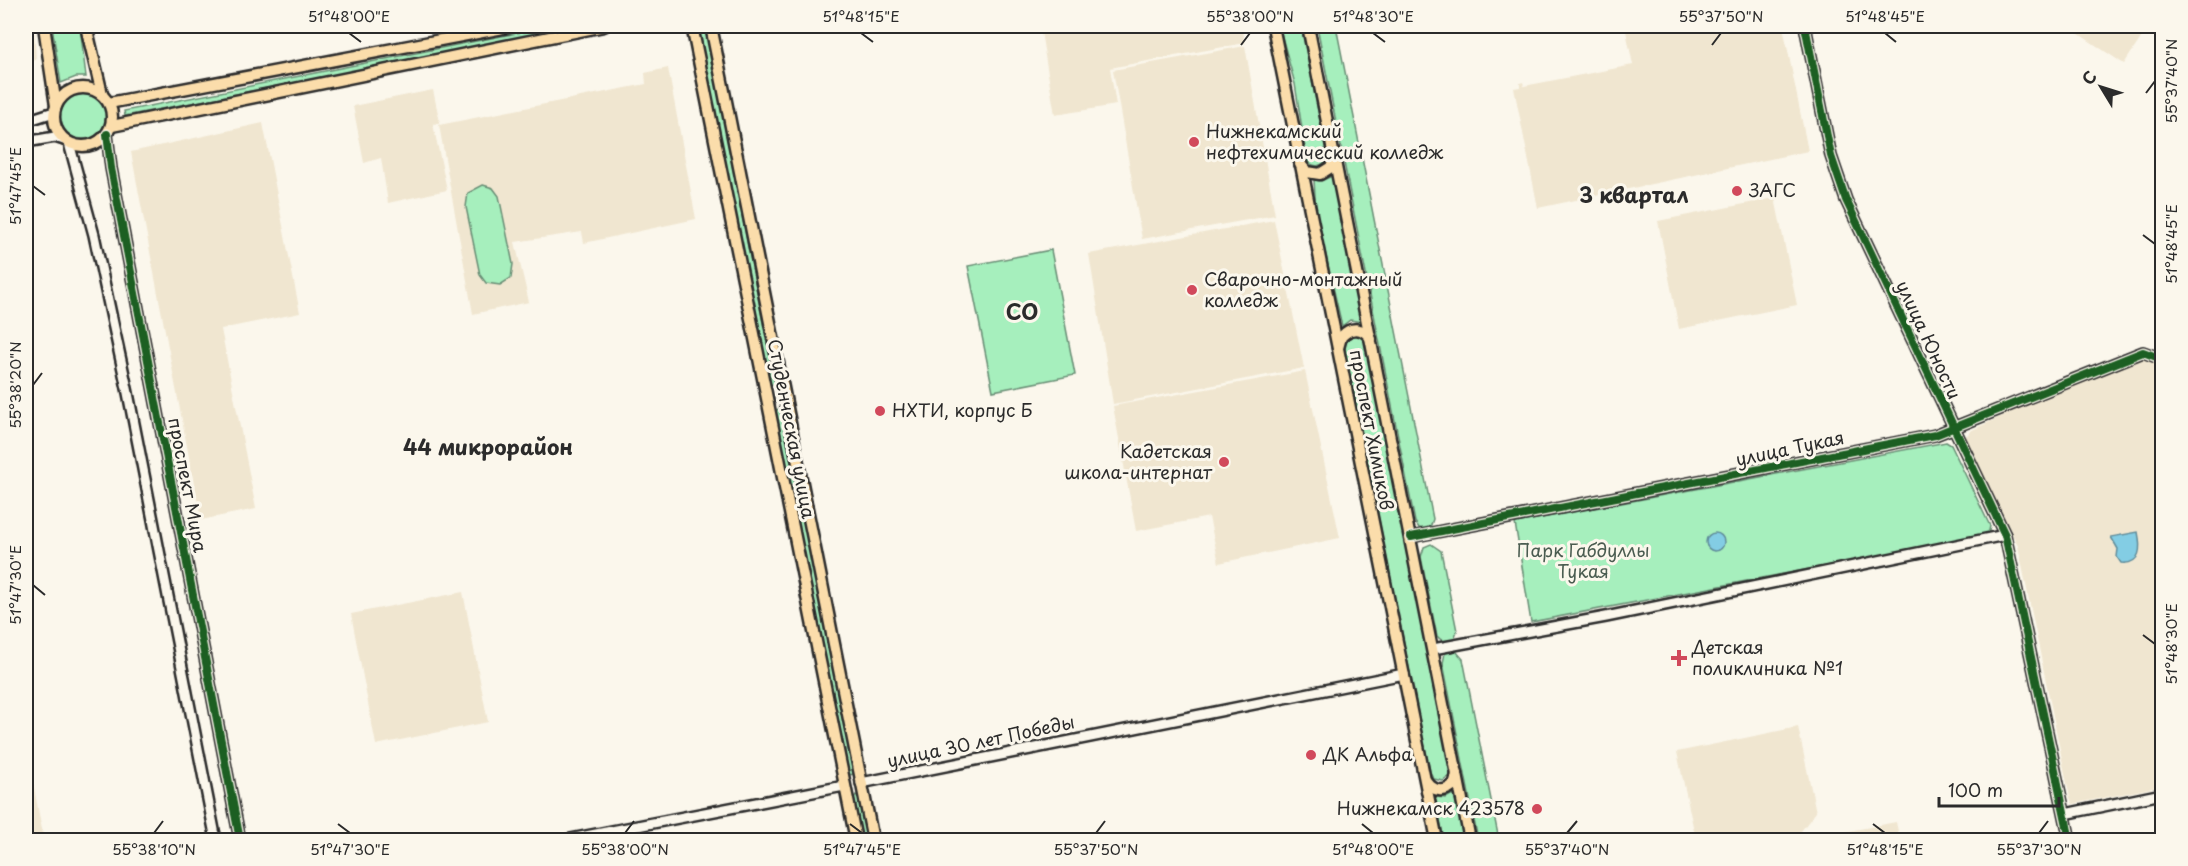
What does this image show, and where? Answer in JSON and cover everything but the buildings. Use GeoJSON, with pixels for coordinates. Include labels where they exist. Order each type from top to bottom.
{"type":"FeatureCollection","features":[{"type":"Feature","properties":{"kind":"main road"},"geometry":{"type":"LineString","coordinates":[[44,26],[56,127],[67,142],[77,146],[94,145],[110,130],[209,107],[604,26]]}},
{"type":"Feature","properties":{"kind":"main road"},"geometry":{"type":"LineString","coordinates":[[86,26],[105,98],[113,114],[110,130]]}},
{"type":"Feature","properties":{"kind":"main road"},"geometry":{"type":"LineString","coordinates":[[55,109],[64,95],[76,89],[89,88],[105,98],[514,26]]}},
{"type":"Feature","properties":{"kind":"main road","name":"Студенческая улица"},"geometry":{"type":"LineString","coordinates":[[692,26],[856,840]]}},
{"type":"Feature","properties":{"kind":"main road","name":"Студенческая улица"},"geometry":{"type":"LineString","coordinates":[[711,26],[784,403],[873,840]]}},
{"type":"Feature","properties":{"kind":"main road","name":"проспект Химиков"},"geometry":{"type":"LineString","coordinates":[[1273,26],[1437,840]]}},
{"type":"Feature","properties":{"kind":"main road","name":"проспект Химиков"},"geometry":{"type":"LineString","coordinates":[[1308,26],[1470,840]]}},
{"type":"Feature","properties":{"kind":"main road"},"geometry":{"type":"LineString","coordinates":[[1300,164],[1307,172],[1320,174],[1329,170],[1335,157]]}},
{"type":"Feature","properties":{"kind":"main road"},"geometry":{"type":"LineString","coordinates":[[1338,350],[1341,337],[1352,330],[1364,332],[1372,342]]}},
{"type":"Feature","properties":{"kind":"main road"},"geometry":{"type":"LineString","coordinates":[[766,391],[781,386]]}},
{"type":"Feature","properties":{"kind":"main road"},"geometry":{"type":"LineString","coordinates":[[770,407],[774,402],[784,403]]}},
{"type":"Feature","properties":{"kind":"main road"},"geometry":{"type":"LineString","coordinates":[[1425,778],[1432,788],[1444,790],[1455,783],[1457,771]]}},
{"type":"Feature","properties":{"kind":"main road","name":"улица 30 лет Победы"},"geometry":{"type":"LineString","coordinates":[[844,786],[861,783]]}},
{"type":"Feature","properties":{"kind":"street","name":"улица Юности"},"geometry":{"type":"LineString","coordinates":[[1805,26],[1820,107],[1838,177],[1856,223],[2005,535],[2070,840]]}},
{"type":"Feature","properties":{"kind":"street"},"geometry":{"type":"LineString","coordinates":[[26,121],[55,109]]}},
{"type":"Feature","properties":{"kind":"street","name":"проспект Мира"},"geometry":{"type":"LineString","coordinates":[[110,130],[111,168],[240,840]]}},
{"type":"Feature","properties":{"kind":"street"},"geometry":{"type":"LineString","coordinates":[[26,142],[55,137],[67,142],[94,235],[128,393],[216,840]]}},
{"type":"Feature","properties":{"kind":"street","name":"улица Тукая"},"geometry":{"type":"LineString","coordinates":[[1411,537],[1704,482],[1953,430],[2137,354],[2143,352],[2163,359]]}},
{"type":"Feature","properties":{"kind":"street"},"geometry":{"type":"LineString","coordinates":[[1433,649],[1606,617],[2005,535]]}},
{"type":"Feature","properties":{"kind":"street","name":"улица 30 лет Победы"},"geometry":{"type":"LineString","coordinates":[[861,783],[1404,674]]}},
{"type":"Feature","properties":{"kind":"street","name":"улица 30 лет Победы"},"geometry":{"type":"LineString","coordinates":[[565,840],[844,786]]}},
{"type":"Feature","properties":{"kind":"street"},"geometry":{"type":"LineString","coordinates":[[2065,814],[2163,794]]}},
{"type":"Feature","properties":{"kind":"shaded area"},"geometry":{"type":"Polygon","coordinates":[[[26,26],[34,26],[36,60],[26,62],[26,26]]]}},
{"type":"Feature","properties":{"kind":"shaded area"},"geometry":{"type":"Polygon","coordinates":[[[1040,26],[1242,26],[1245,43],[1110,68],[1116,105],[1055,115],[1040,26]]]}},
{"type":"Feature","properties":{"kind":"shaded area"},"geometry":{"type":"Polygon","coordinates":[[[1625,26],[1783,26],[1808,151],[1538,208],[1514,88],[1520,87],[1520,83],[1523,82],[1524,86],[1633,65],[1625,26]]]}},
{"type":"Feature","properties":{"kind":"shaded area"},"geometry":{"type":"Polygon","coordinates":[[[2067,26],[2149,26],[2124,64],[2067,26]]]}},
{"type":"Feature","properties":{"kind":"shaded area","name":"Нижнекамский нефтехимический колледж"},"geometry":{"type":"Polygon","coordinates":[[[1245,46],[1275,215],[1142,239],[1113,70],[1245,46]]]}},
{"type":"Feature","properties":{"kind":"shaded area"},"geometry":{"type":"Polygon","coordinates":[[[668,68],[696,219],[584,243],[582,232],[515,242],[529,302],[473,314],[439,125],[646,84],[645,73],[668,68]]]}},
{"type":"Feature","properties":{"kind":"shaded area"},"geometry":{"type":"Polygon","coordinates":[[[433,90],[440,123],[433,124],[447,190],[388,203],[381,158],[364,163],[353,106],[433,90]]]}},
{"type":"Feature","properties":{"kind":"shaded area"},"geometry":{"type":"Polygon","coordinates":[[[263,123],[300,313],[221,329],[256,509],[201,520],[131,152],[263,123]]]}},
{"type":"Feature","properties":{"kind":"shaded area"},"geometry":{"type":"Polygon","coordinates":[[[1775,198],[1797,305],[1679,329],[1658,221],[1775,198]]]}},
{"type":"Feature","properties":{"kind":"shaded area","name":"Сварочно-монтажный колледж"},"geometry":{"type":"Polygon","coordinates":[[[1274,220],[1304,368],[1113,404],[1089,254],[1274,220]]]}},
{"type":"Feature","properties":{"kind":"shaded area"},"geometry":{"type":"Polygon","coordinates":[[[2142,355],[2162,361],[2162,786],[2073,804],[2018,546],[1965,437],[1972,430],[2119,362],[2142,355]]]}},
{"type":"Feature","properties":{"kind":"shaded area","name":"Кадетская школа-интернат"},"geometry":{"type":"Polygon","coordinates":[[[1305,371],[1340,538],[1219,563],[1209,517],[1136,531],[1113,406],[1305,371]]]}},
{"type":"Feature","properties":{"kind":"shaded area"},"geometry":{"type":"Polygon","coordinates":[[[463,592],[488,722],[376,745],[351,614],[463,592]]]}},
{"type":"Feature","properties":{"kind":"shaded area"},"geometry":{"type":"Polygon","coordinates":[[[1798,727],[1816,812],[1794,840],[1696,840],[1677,752],[1798,727]]]}},
{"type":"Feature","properties":{"kind":"shaded area"},"geometry":{"type":"Polygon","coordinates":[[[26,746],[44,840],[26,840],[26,746]]]}},
{"type":"Feature","properties":{"kind":"shaded area"},"geometry":{"type":"Polygon","coordinates":[[[1896,822],[1900,840],[1803,840],[1896,822]]]}},
{"type":"Feature","properties":{"kind":"green space"},"geometry":{"type":"Polygon","coordinates":[[[52,26],[80,26],[86,77],[76,77],[61,83],[52,26]]]}},
{"type":"Feature","properties":{"kind":"green space"},"geometry":{"type":"Polygon","coordinates":[[[552,26],[582,26],[125,116],[124,111],[552,26]]]}},
{"type":"Feature","properties":{"kind":"green space"},"geometry":{"type":"Polygon","coordinates":[[[697,26],[705,26],[775,384],[769,385],[697,26]]]}},
{"type":"Feature","properties":{"kind":"green space"},"geometry":{"type":"Polygon","coordinates":[[[1279,26],[1301,26],[1327,156],[1324,163],[1318,166],[1312,165],[1307,160],[1295,84],[1279,26]]]}},
{"type":"Feature","properties":{"kind":"green space"},"geometry":{"type":"Polygon","coordinates":[[[1317,26],[1336,26],[1433,519],[1431,525],[1426,529],[1419,528],[1415,522],[1317,26]]]}},
{"type":"Feature","properties":{"kind":"green space"},"geometry":{"type":"Polygon","coordinates":[[[83,93],[99,100],[106,116],[99,132],[83,139],[67,132],[60,116],[67,100],[83,93]]]}},
{"type":"Feature","properties":{"kind":"green space"},"geometry":{"type":"Polygon","coordinates":[[[1332,176],[1363,322],[1350,320],[1342,326],[1316,212],[1314,180],[1321,181],[1332,176]]]}},
{"type":"Feature","properties":{"kind":"green space"},"geometry":{"type":"Polygon","coordinates":[[[483,185],[493,188],[499,196],[513,264],[511,278],[500,285],[486,283],[480,275],[466,207],[468,193],[483,185]]]}},
{"type":"Feature","properties":{"kind":"green space"},"geometry":{"type":"Polygon","coordinates":[[[1051,250],[1075,375],[993,391],[968,266],[1051,250]]]}},
{"type":"Feature","properties":{"kind":"green space"},"geometry":{"type":"Polygon","coordinates":[[[1352,334],[1361,335],[1365,342],[1451,768],[1450,776],[1443,781],[1434,779],[1430,772],[1344,347],[1345,339],[1352,334]]]}},
{"type":"Feature","properties":{"kind":"green space"},"geometry":{"type":"Polygon","coordinates":[[[781,409],[855,774],[848,775],[774,410],[781,409]]]}},
{"type":"Feature","properties":{"kind":"green space","name":"Парк Габдуллы Тукая"},"geometry":{"type":"Polygon","coordinates":[[[1946,442],[1951,445],[1990,526],[1988,535],[1531,622],[1515,523],[1946,442]]]}},
{"type":"Feature","properties":{"kind":"green space"},"geometry":{"type":"Polygon","coordinates":[[[1431,544],[1441,551],[1457,631],[1454,639],[1449,641],[1443,641],[1437,636],[1421,557],[1424,547],[1431,544]]]}},
{"type":"Feature","properties":{"kind":"green space"},"geometry":{"type":"Polygon","coordinates":[[[1455,650],[1463,659],[1499,840],[1478,840],[1443,663],[1445,653],[1455,650]]]}},
{"type":"Feature","properties":{"kind":"green space"},"geometry":{"type":"Polygon","coordinates":[[[1454,793],[1464,840],[1444,840],[1435,797],[1446,798],[1454,793]]]}},
{"type":"Feature","properties":{"kind":"green space"},"geometry":{"type":"Polygon","coordinates":[[[856,795],[859,797],[868,840],[862,840],[854,798],[856,795]]]}},
{"type":"Feature","properties":{"kind":"water"},"geometry":{"type":"Polygon","coordinates":[[[2138,532],[2140,543],[2136,558],[2128,563],[2121,563],[2117,557],[2118,549],[2111,537],[2138,532]]]}},
{"type":"Feature","properties":{"kind":"water"},"geometry":{"type":"Polygon","coordinates":[[[1715,533],[1721,536],[1724,542],[1721,548],[1715,551],[1709,548],[1706,542],[1709,536],[1715,533]]]}},
{"type":"Feature","properties":{"kind":"cycle path"},"geometry":{"type":"LineString","coordinates":[[1805,26],[1831,156],[1846,200],[2005,535],[2070,840]]}},
{"type":"Feature","properties":{"kind":"cycle path"},"geometry":{"type":"LineString","coordinates":[[107,134],[111,168],[240,840]]}},
{"type":"Feature","properties":{"kind":"cycle path"},"geometry":{"type":"LineString","coordinates":[[1411,537],[1935,435],[2143,352],[2162,359]]}},
{"type":"Feature","properties":{"kind":"place","name":"Нижнекамский нефтехимический колледж"},"geometry":{"type":"Point","coordinates":[1194,142]}},
{"type":"Feature","properties":{"kind":"place","name":"ЗАГС"},"geometry":{"type":"Point","coordinates":[1737,191]}},
{"type":"Feature","properties":{"kind":"place","name":"Сварочно-монтажный колледж"},"geometry":{"type":"Point","coordinates":[1192,290]}},
{"type":"Feature","properties":{"kind":"place","name":"НХТИ, корпус Б"},"geometry":{"type":"Point","coordinates":[880,411]}},
{"type":"Feature","properties":{"kind":"place","name":"Кадетская школа-интернат"},"geometry":{"type":"Point","coordinates":[1224,462]}},
{"type":"Feature","properties":{"kind":"place","name":"Детская поликлиника №1"},"geometry":{"type":"Point","coordinates":[1679,658]}},
{"type":"Feature","properties":{"kind":"place","name":"ДК Альфа"},"geometry":{"type":"Point","coordinates":[1311,755]}},
{"type":"Feature","properties":{"kind":"place","name":"Нижнекамск 423578"},"geometry":{"type":"Point","coordinates":[1537,809]}},
{"type":"Feature","properties":{"kind":"district","name":"3 квартал"},"geometry":{"type":"Point","coordinates":[1634,196]}},
{"type":"Feature","properties":{"kind":"district","name":"СО"},"geometry":{"type":"Point","coordinates":[1022,313]}},
{"type":"Feature","properties":{"kind":"district","name":"44 микрорайон"},"geometry":{"type":"Point","coordinates":[488,448]}}]}
